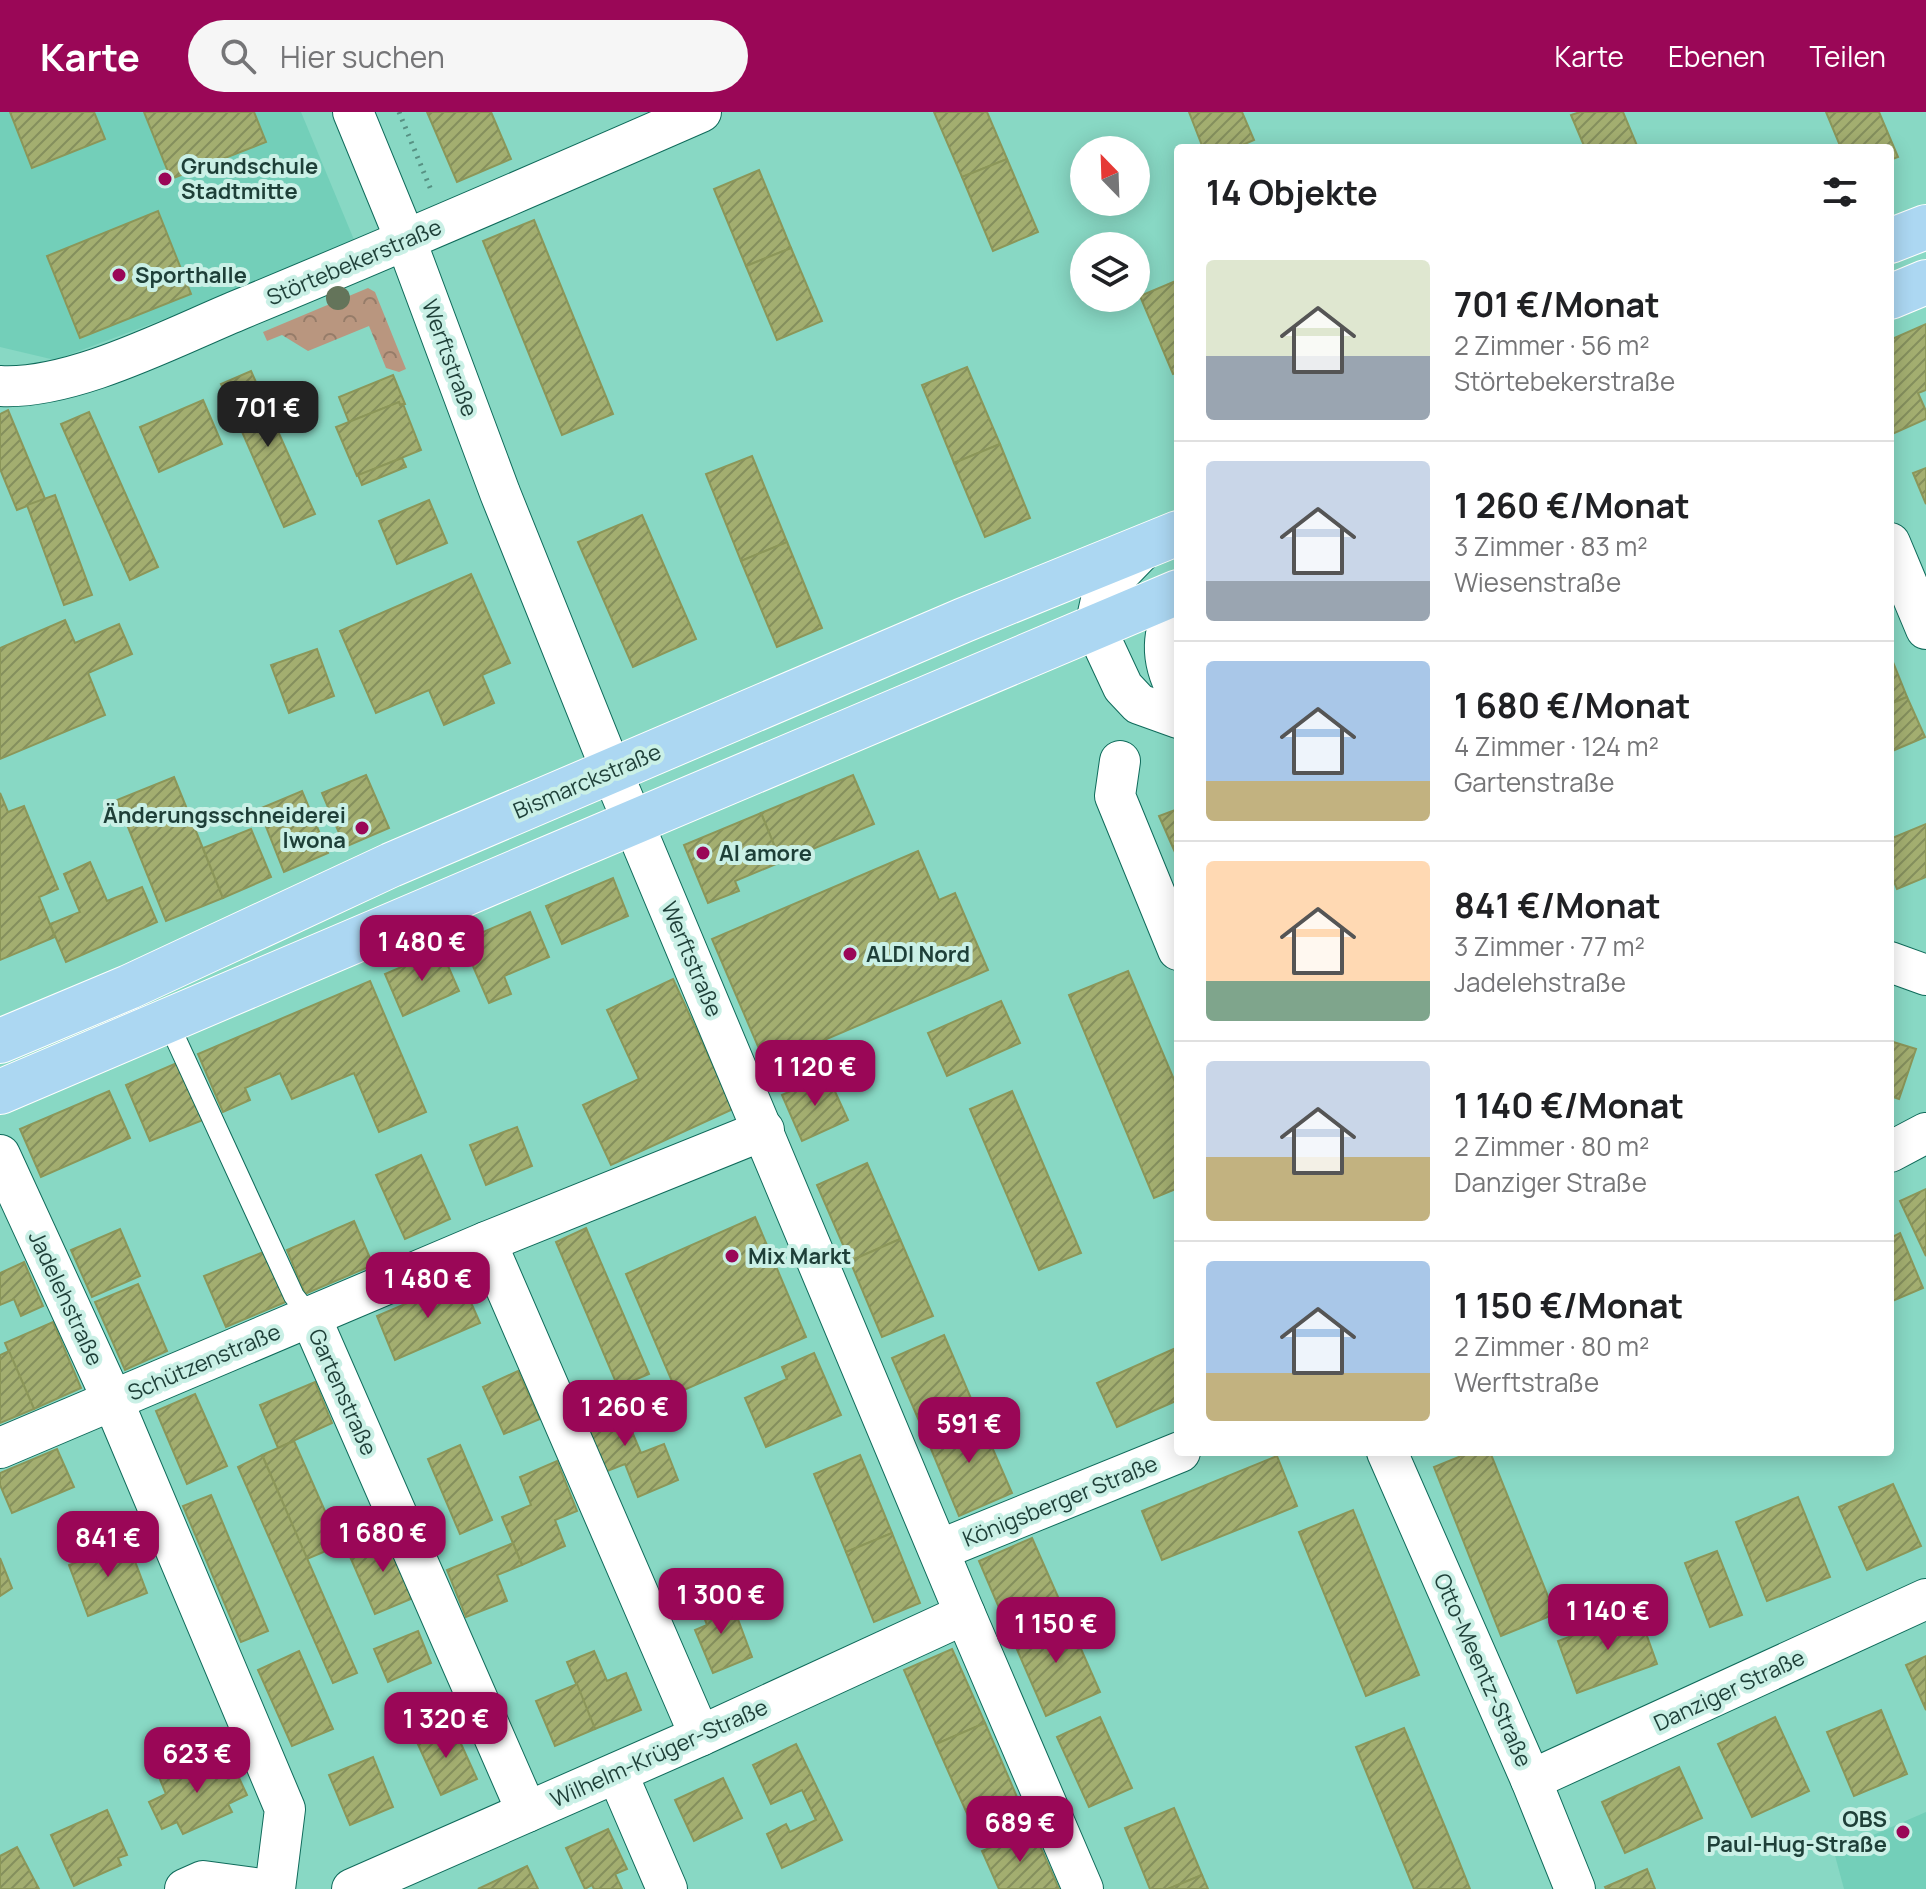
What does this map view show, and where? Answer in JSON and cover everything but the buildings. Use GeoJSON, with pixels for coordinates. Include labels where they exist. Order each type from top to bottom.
{"type":"FeatureCollection","features":[{"type":"Feature","properties":{"kind":"main road"},"geometry":{"type":"LineString","coordinates":[[1894,239],[1926,227]]}},
{"type":"Feature","properties":{"kind":"main road"},"geometry":{"type":"LineString","coordinates":[[1894,295],[1926,282]]}},
{"type":"Feature","properties":{"kind":"main road","name":"Bismarckstraße"},"geometry":{"type":"LineString","coordinates":[[0,1041],[129,987],[391,865],[964,620],[1162,540]]}},
{"type":"Feature","properties":{"kind":"main road"},"geometry":{"type":"LineString","coordinates":[[0,1092],[1095,627],[1174,597]]}},
{"type":"Feature","properties":{"kind":"street","name":"Werftstraße"},"geometry":{"type":"LineString","coordinates":[[353,112],[612,772],[1083,1889]]}},
{"type":"Feature","properties":{"kind":"street","name":"Störtebekerstraße"},"geometry":{"type":"LineString","coordinates":[[0,386],[26,387],[87,372],[406,241],[701,112]]}},
{"type":"Feature","properties":{"kind":"street"},"geometry":{"type":"LineString","coordinates":[[1162,540],[1113,580],[1101,600],[1095,627],[1123,687],[1139,704],[1174,717]]}},
{"type":"Feature","properties":{"kind":"street"},"geometry":{"type":"LineString","coordinates":[[1894,553],[1926,629]]}},
{"type":"Feature","properties":{"kind":"street"},"geometry":{"type":"LineString","coordinates":[[1174,604],[1169,616],[1163,655],[1174,686]]}},
{"type":"Feature","properties":{"kind":"street"},"geometry":{"type":"LineString","coordinates":[[1120,761],[1115,796],[1174,940]]}},
{"type":"Feature","properties":{"kind":"street"},"geometry":{"type":"LineString","coordinates":[[1894,963],[1926,975]]}},
{"type":"Feature","properties":{"kind":"street","name":"Schützenstraße"},"geometry":{"type":"LineString","coordinates":[[0,1448],[486,1242],[764,1130]]}},
{"type":"Feature","properties":{"kind":"street"},"geometry":{"type":"LineString","coordinates":[[1894,1150],[1926,1133]]}},
{"type":"Feature","properties":{"kind":"street","name":"Jadelehstraße"},"geometry":{"type":"LineString","coordinates":[[0,1155],[113,1401],[285,1809],[275,1889]]}},
{"type":"Feature","properties":{"kind":"street"},"geometry":{"type":"LineString","coordinates":[[486,1242],[700,1736]]}},
{"type":"Feature","properties":{"kind":"street","name":"Gartenstraße"},"geometry":{"type":"LineString","coordinates":[[310,1316],[527,1812]]}},
{"type":"Feature","properties":{"kind":"street","name":"Königsberger Straße"},"geometry":{"type":"LineString","coordinates":[[939,1550],[1174,1454]]}},
{"type":"Feature","properties":{"kind":"street","name":"Otto-Meentz-Straße"},"geometry":{"type":"LineString","coordinates":[[1389,1456],[1531,1780],[1575,1889]]}},
{"type":"Feature","properties":{"kind":"street","name":"Danziger Straße"},"geometry":{"type":"LineString","coordinates":[[1531,1780],[1926,1599]]}},
{"type":"Feature","properties":{"kind":"street","name":"Wilhelm-Krüger-Straße"},"geometry":{"type":"LineString","coordinates":[[352,1889],[700,1736],[965,1614]]}},
{"type":"Feature","properties":{"kind":"street"},"geometry":{"type":"LineString","coordinates":[[617,1773],[667,1889]]}},
{"type":"Feature","properties":{"kind":"street"},"geometry":{"type":"LineString","coordinates":[[185,1889],[203,1881],[262,1889]]}},
{"type":"Feature","properties":{"kind":"lane","name":"Gartenstraße"},"geometry":{"type":"LineString","coordinates":[[167,1020],[294,1296],[310,1316]]}},
{"type":"Feature","properties":{"kind":"path"},"geometry":{"type":"LineString","coordinates":[[399,112],[434,198]]}},
{"type":"Feature","properties":{"kind":"shaded area","name":"Grundschule Stadtmitte"},"geometry":{"type":"Polygon","coordinates":[[[0,112],[301,112],[357,247],[55,360],[0,347],[0,112]]]}},
{"type":"Feature","properties":{"kind":"shaded area","name":"OBS Paul-Hug-Straße"},"geometry":{"type":"Polygon","coordinates":[[[1926,1812],[1926,1889],[1844,1889],[1834,1852],[1926,1812]]]}},
{"type":"Feature","properties":{"kind":"green space"},"geometry":{"type":"Polygon","coordinates":[[[368,288],[375,292],[406,369],[399,372],[386,368],[369,326],[308,351],[282,335],[267,341],[263,332],[368,288]]]}},
{"type":"Feature","properties":{"kind":"place","name":"Grundschule Stadtmitte"},"geometry":{"type":"Point","coordinates":[165,179]}},
{"type":"Feature","properties":{"kind":"place","name":"Sporthalle"},"geometry":{"type":"Point","coordinates":[119,275]}},
{"type":"Feature","properties":{"kind":"place","name":"Änderungsschneiderei Iwona"},"geometry":{"type":"Point","coordinates":[362,828]}},
{"type":"Feature","properties":{"kind":"place","name":"Al amore"},"geometry":{"type":"Point","coordinates":[703,853]}},
{"type":"Feature","properties":{"kind":"place","name":"ALDI Nord"},"geometry":{"type":"Point","coordinates":[850,954]}},
{"type":"Feature","properties":{"kind":"place","name":"Mix Markt"},"geometry":{"type":"Point","coordinates":[732,1256]}},
{"type":"Feature","properties":{"kind":"place","name":"OBS Paul-Hug-Straße"},"geometry":{"type":"Point","coordinates":[1903,1832]}}]}
